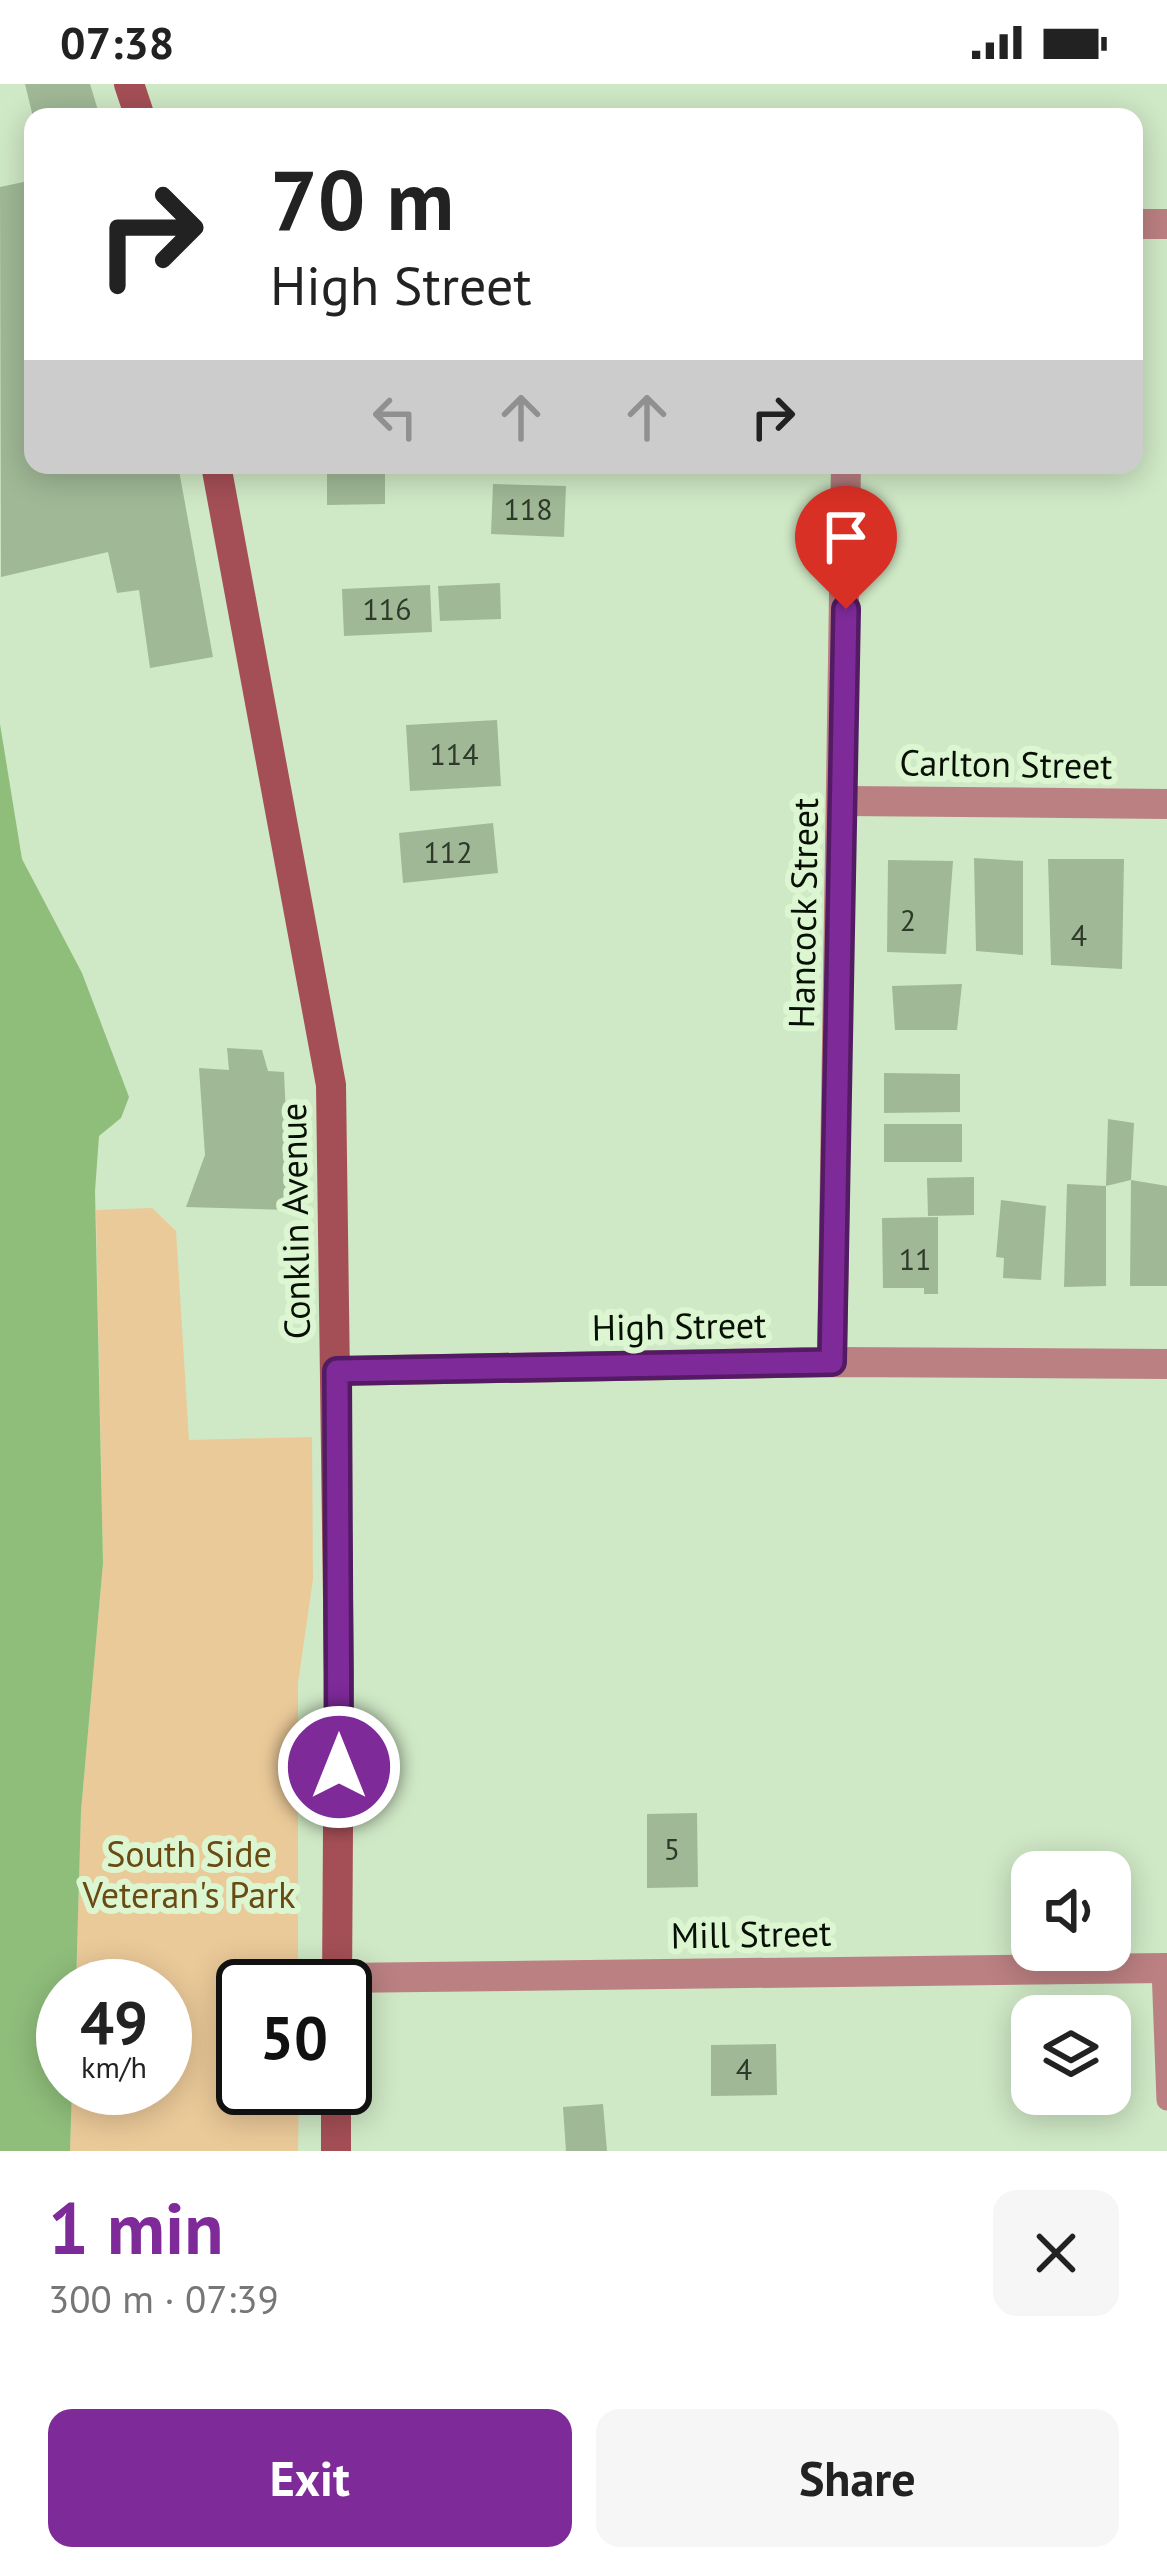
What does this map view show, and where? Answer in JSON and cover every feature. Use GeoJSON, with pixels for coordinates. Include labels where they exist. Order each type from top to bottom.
{"type":"FeatureCollection","features":[{"type":"Feature","properties":{"kind":"main road","name":"Conklin Avenue"},"geometry":{"type":"LineString","coordinates":[[218,474],[328,1058],[337,1371],[337,1959]]}},
{"type":"Feature","properties":{"kind":"main road"},"geometry":{"type":"LineString","coordinates":[[336,2115],[336,2151]]}},
{"type":"Feature","properties":{"kind":"street","name":"Hancock Street"},"geometry":{"type":"LineString","coordinates":[[832,1362],[847,474]]}},
{"type":"Feature","properties":{"kind":"street","name":"Carlton Street"},"geometry":{"type":"LineString","coordinates":[[844,801],[1167,804]]}},
{"type":"Feature","properties":{"kind":"street","name":"High Street"},"geometry":{"type":"LineString","coordinates":[[337,1371],[832,1362],[1167,1364]]}},
{"type":"Feature","properties":{"kind":"street","name":"Mill Street"},"geometry":{"type":"LineString","coordinates":[[372,1981],[1164,1968]]}},
{"type":"Feature","properties":{"kind":"lane"},"geometry":{"type":"LineString","coordinates":[[1164,1968],[1167,2100]]}},
{"type":"Feature","properties":{"kind":"green space","name":"South Side Veteran's Park"},"geometry":{"type":"Polygon","coordinates":[[[152,1208],[176,1231],[189,1440],[312,1437],[313,1579],[298,1683],[298,1959],[216,1959],[216,2115],[299,2115],[298,2151],[70,2151],[71,2115],[192,2115],[192,1959],[77,1959],[81,1811],[103,1563],[96,1210],[152,1208]]]}},
{"type":"Feature","properties":{"kind":"shaded area"},"geometry":{"type":"Polygon","coordinates":[[[0,724],[22,859],[82,973],[129,1097],[121,1118],[99,1136],[95,1191],[103,1563],[81,1811],[77,1959],[36,1959],[36,2115],[71,2115],[70,2151],[0,2151],[0,724]]]}},
{"type":"Feature","properties":{"kind":"building"},"geometry":{"type":"Polygon","coordinates":[[[25,84],[90,84],[97,108],[31,108],[25,84]]]}},
{"type":"Feature","properties":{"kind":"building"},"geometry":{"type":"Polygon","coordinates":[[[24,182],[24,474],[180,474],[213,657],[150,668],[139,590],[117,593],[108,552],[1,577],[0,187],[24,182]]]}},
{"type":"Feature","properties":{"kind":"building"},"geometry":{"type":"Polygon","coordinates":[[[327,474],[385,474],[385,504],[327,505],[327,474]]]}},
{"type":"Feature","properties":{"kind":"building"},"geometry":{"type":"Polygon","coordinates":[[[493,484],[566,486],[564,537],[491,534],[493,484]]]}},
{"type":"Feature","properties":{"kind":"building"},"geometry":{"type":"Polygon","coordinates":[[[500,583],[501,619],[440,621],[438,586],[500,583]]]}},
{"type":"Feature","properties":{"kind":"building"},"geometry":{"type":"Polygon","coordinates":[[[430,585],[432,632],[344,636],[342,589],[430,585]]]}},
{"type":"Feature","properties":{"kind":"building"},"geometry":{"type":"Polygon","coordinates":[[[497,720],[501,786],[410,791],[406,725],[497,720]]]}},
{"type":"Feature","properties":{"kind":"building"},"geometry":{"type":"Polygon","coordinates":[[[493,823],[498,873],[403,883],[399,833],[493,823]]]}},
{"type":"Feature","properties":{"kind":"building"},"geometry":{"type":"Polygon","coordinates":[[[974,858],[1023,861],[1023,955],[976,951],[974,858]]]}},
{"type":"Feature","properties":{"kind":"building"},"geometry":{"type":"Polygon","coordinates":[[[1048,859],[1124,859],[1122,969],[1051,965],[1048,859]]]}},
{"type":"Feature","properties":{"kind":"building"},"geometry":{"type":"Polygon","coordinates":[[[888,860],[953,861],[946,954],[887,952],[888,860]]]}},
{"type":"Feature","properties":{"kind":"building"},"geometry":{"type":"Polygon","coordinates":[[[962,984],[957,1030],[895,1030],[892,986],[962,984]]]}},
{"type":"Feature","properties":{"kind":"building"},"geometry":{"type":"Polygon","coordinates":[[[227,1048],[262,1050],[268,1071],[284,1072],[290,1210],[186,1207],[205,1155],[199,1068],[229,1070],[227,1048]]]}},
{"type":"Feature","properties":{"kind":"building"},"geometry":{"type":"Polygon","coordinates":[[[884,1073],[960,1074],[960,1112],[884,1113],[884,1073]]]}},
{"type":"Feature","properties":{"kind":"building"},"geometry":{"type":"Polygon","coordinates":[[[1108,1119],[1134,1123],[1131,1180],[1106,1186],[1108,1119]]]}},
{"type":"Feature","properties":{"kind":"building"},"geometry":{"type":"Polygon","coordinates":[[[884,1124],[962,1124],[962,1162],[884,1162],[884,1124]]]}},
{"type":"Feature","properties":{"kind":"building"},"geometry":{"type":"Polygon","coordinates":[[[974,1177],[974,1215],[928,1216],[927,1178],[974,1177]]]}},
{"type":"Feature","properties":{"kind":"building"},"geometry":{"type":"Polygon","coordinates":[[[1131,1180],[1167,1186],[1167,1286],[1130,1286],[1131,1180]]]}},
{"type":"Feature","properties":{"kind":"building"},"geometry":{"type":"Polygon","coordinates":[[[1067,1184],[1106,1186],[1106,1286],[1064,1287],[1067,1184]]]}},
{"type":"Feature","properties":{"kind":"building"},"geometry":{"type":"Polygon","coordinates":[[[1001,1200],[1046,1206],[1041,1280],[1003,1278],[1004,1258],[996,1257],[1001,1200]]]}},
{"type":"Feature","properties":{"kind":"building"},"geometry":{"type":"Polygon","coordinates":[[[938,1217],[938,1294],[924,1294],[924,1288],[883,1288],[882,1218],[938,1217]]]}},
{"type":"Feature","properties":{"kind":"building"},"geometry":{"type":"Polygon","coordinates":[[[697,1813],[698,1887],[647,1888],[647,1814],[697,1813]]]}},
{"type":"Feature","properties":{"kind":"building"},"geometry":{"type":"Polygon","coordinates":[[[776,2044],[777,2095],[711,2096],[711,2045],[776,2044]]]}},
{"type":"Feature","properties":{"kind":"building"},"geometry":{"type":"Polygon","coordinates":[[[603,2104],[607,2151],[566,2151],[563,2107],[603,2104]]]}},
{"type":"Feature","properties":{"kind":"route"},"geometry":{"type":"LineString","coordinates":[[339,1767],[337,1371],[832,1362],[846,609]]}}]}
